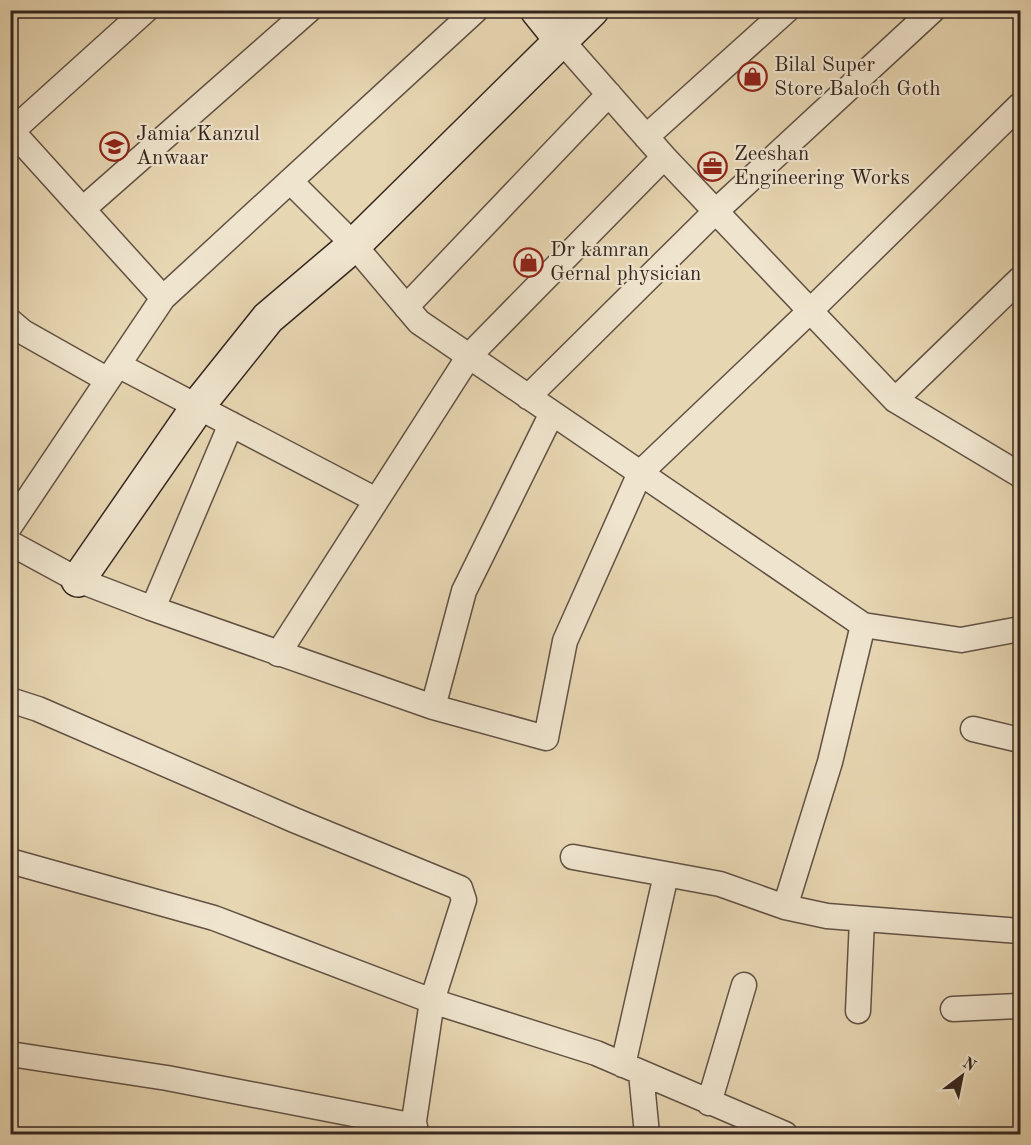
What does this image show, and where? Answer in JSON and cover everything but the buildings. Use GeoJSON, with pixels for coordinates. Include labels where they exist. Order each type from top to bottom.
{"type":"FeatureCollection","features":[{"type":"Feature","properties":{"kind":"street"},"geometry":{"type":"LineString","coordinates":[[146,10],[11,130],[163,298]]}},
{"type":"Feature","properties":{"kind":"street"},"geometry":{"type":"LineString","coordinates":[[83,209],[309,10]]}},
{"type":"Feature","properties":{"kind":"street"},"geometry":{"type":"LineString","coordinates":[[10,526],[163,298],[476,10]]}},
{"type":"Feature","properties":{"kind":"street"},"geometry":{"type":"LineString","coordinates":[[537,10],[664,157],[895,400],[1020,475]]}},
{"type":"Feature","properties":{"kind":"street"},"geometry":{"type":"LineString","coordinates":[[78,580],[198,407],[268,318],[354,245],[592,10]]}},
{"type":"Feature","properties":{"kind":"street"},"geometry":{"type":"LineString","coordinates":[[646,137],[787,10]]}},
{"type":"Feature","properties":{"kind":"street"},"geometry":{"type":"LineString","coordinates":[[528,397],[716,212],[933,10]]}},
{"type":"Feature","properties":{"kind":"street"},"geometry":{"type":"LineString","coordinates":[[406,307],[609,94]]}},
{"type":"Feature","properties":{"kind":"street"},"geometry":{"type":"LineString","coordinates":[[10,543],[78,580],[151,608],[433,707],[546,738],[565,641],[640,473],[810,311],[1020,105]]}},
{"type":"Feature","properties":{"kind":"street"},"geometry":{"type":"LineString","coordinates":[[278,654],[469,356],[664,157]]}},
{"type":"Feature","properties":{"kind":"street"},"geometry":{"type":"LineString","coordinates":[[290,181],[354,245],[419,322],[863,625],[961,640],[1020,629]]}},
{"type":"Feature","properties":{"kind":"street"},"geometry":{"type":"LineString","coordinates":[[895,400],[1020,279]]}},
{"type":"Feature","properties":{"kind":"street"},"geometry":{"type":"LineString","coordinates":[[10,321],[23,332],[113,373],[198,407],[376,500]]}},
{"type":"Feature","properties":{"kind":"street"},"geometry":{"type":"LineString","coordinates":[[433,707],[464,591],[552,413]]}},
{"type":"Feature","properties":{"kind":"street"},"geometry":{"type":"LineString","coordinates":[[151,608],[231,424]]}},
{"type":"Feature","properties":{"kind":"street"},"geometry":{"type":"LineString","coordinates":[[785,908],[830,762],[863,625]]}},
{"type":"Feature","properties":{"kind":"street"},"geometry":{"type":"LineString","coordinates":[[10,700],[38,709],[283,815],[460,888],[464,900],[432,1001],[413,1130],[167,1078],[10,1054]]}},
{"type":"Feature","properties":{"kind":"street"},"geometry":{"type":"LineString","coordinates":[[973,729],[1020,740]]}},
{"type":"Feature","properties":{"kind":"street"},"geometry":{"type":"LineString","coordinates":[[573,857],[720,884],[785,908],[827,916],[1020,931]]}},
{"type":"Feature","properties":{"kind":"street"},"geometry":{"type":"LineString","coordinates":[[10,861],[214,918],[432,1001],[596,1053],[785,1134]]}},
{"type":"Feature","properties":{"kind":"street"},"geometry":{"type":"LineString","coordinates":[[647,1134],[632,1069],[666,875]]}},
{"type":"Feature","properties":{"kind":"street"},"geometry":{"type":"LineString","coordinates":[[858,1011],[862,919]]}},
{"type":"Feature","properties":{"kind":"street"},"geometry":{"type":"LineString","coordinates":[[709,1103],[744,985]]}},
{"type":"Feature","properties":{"kind":"street"},"geometry":{"type":"LineString","coordinates":[[953,1009],[1020,1006]]}},
{"type":"Feature","properties":{"kind":"place","name":"Bilal Super Store Baloch Goth"},"geometry":{"type":"Point","coordinates":[753,77]}},
{"type":"Feature","properties":{"kind":"place","name":"Jamia Kanzul Anwaar"},"geometry":{"type":"Point","coordinates":[115,146]}},
{"type":"Feature","properties":{"kind":"place","name":"Zeeshan Engineering Works"},"geometry":{"type":"Point","coordinates":[713,166]}},
{"type":"Feature","properties":{"kind":"place","name":"Dr kamran Gernal physician"},"geometry":{"type":"Point","coordinates":[529,262]}}]}
